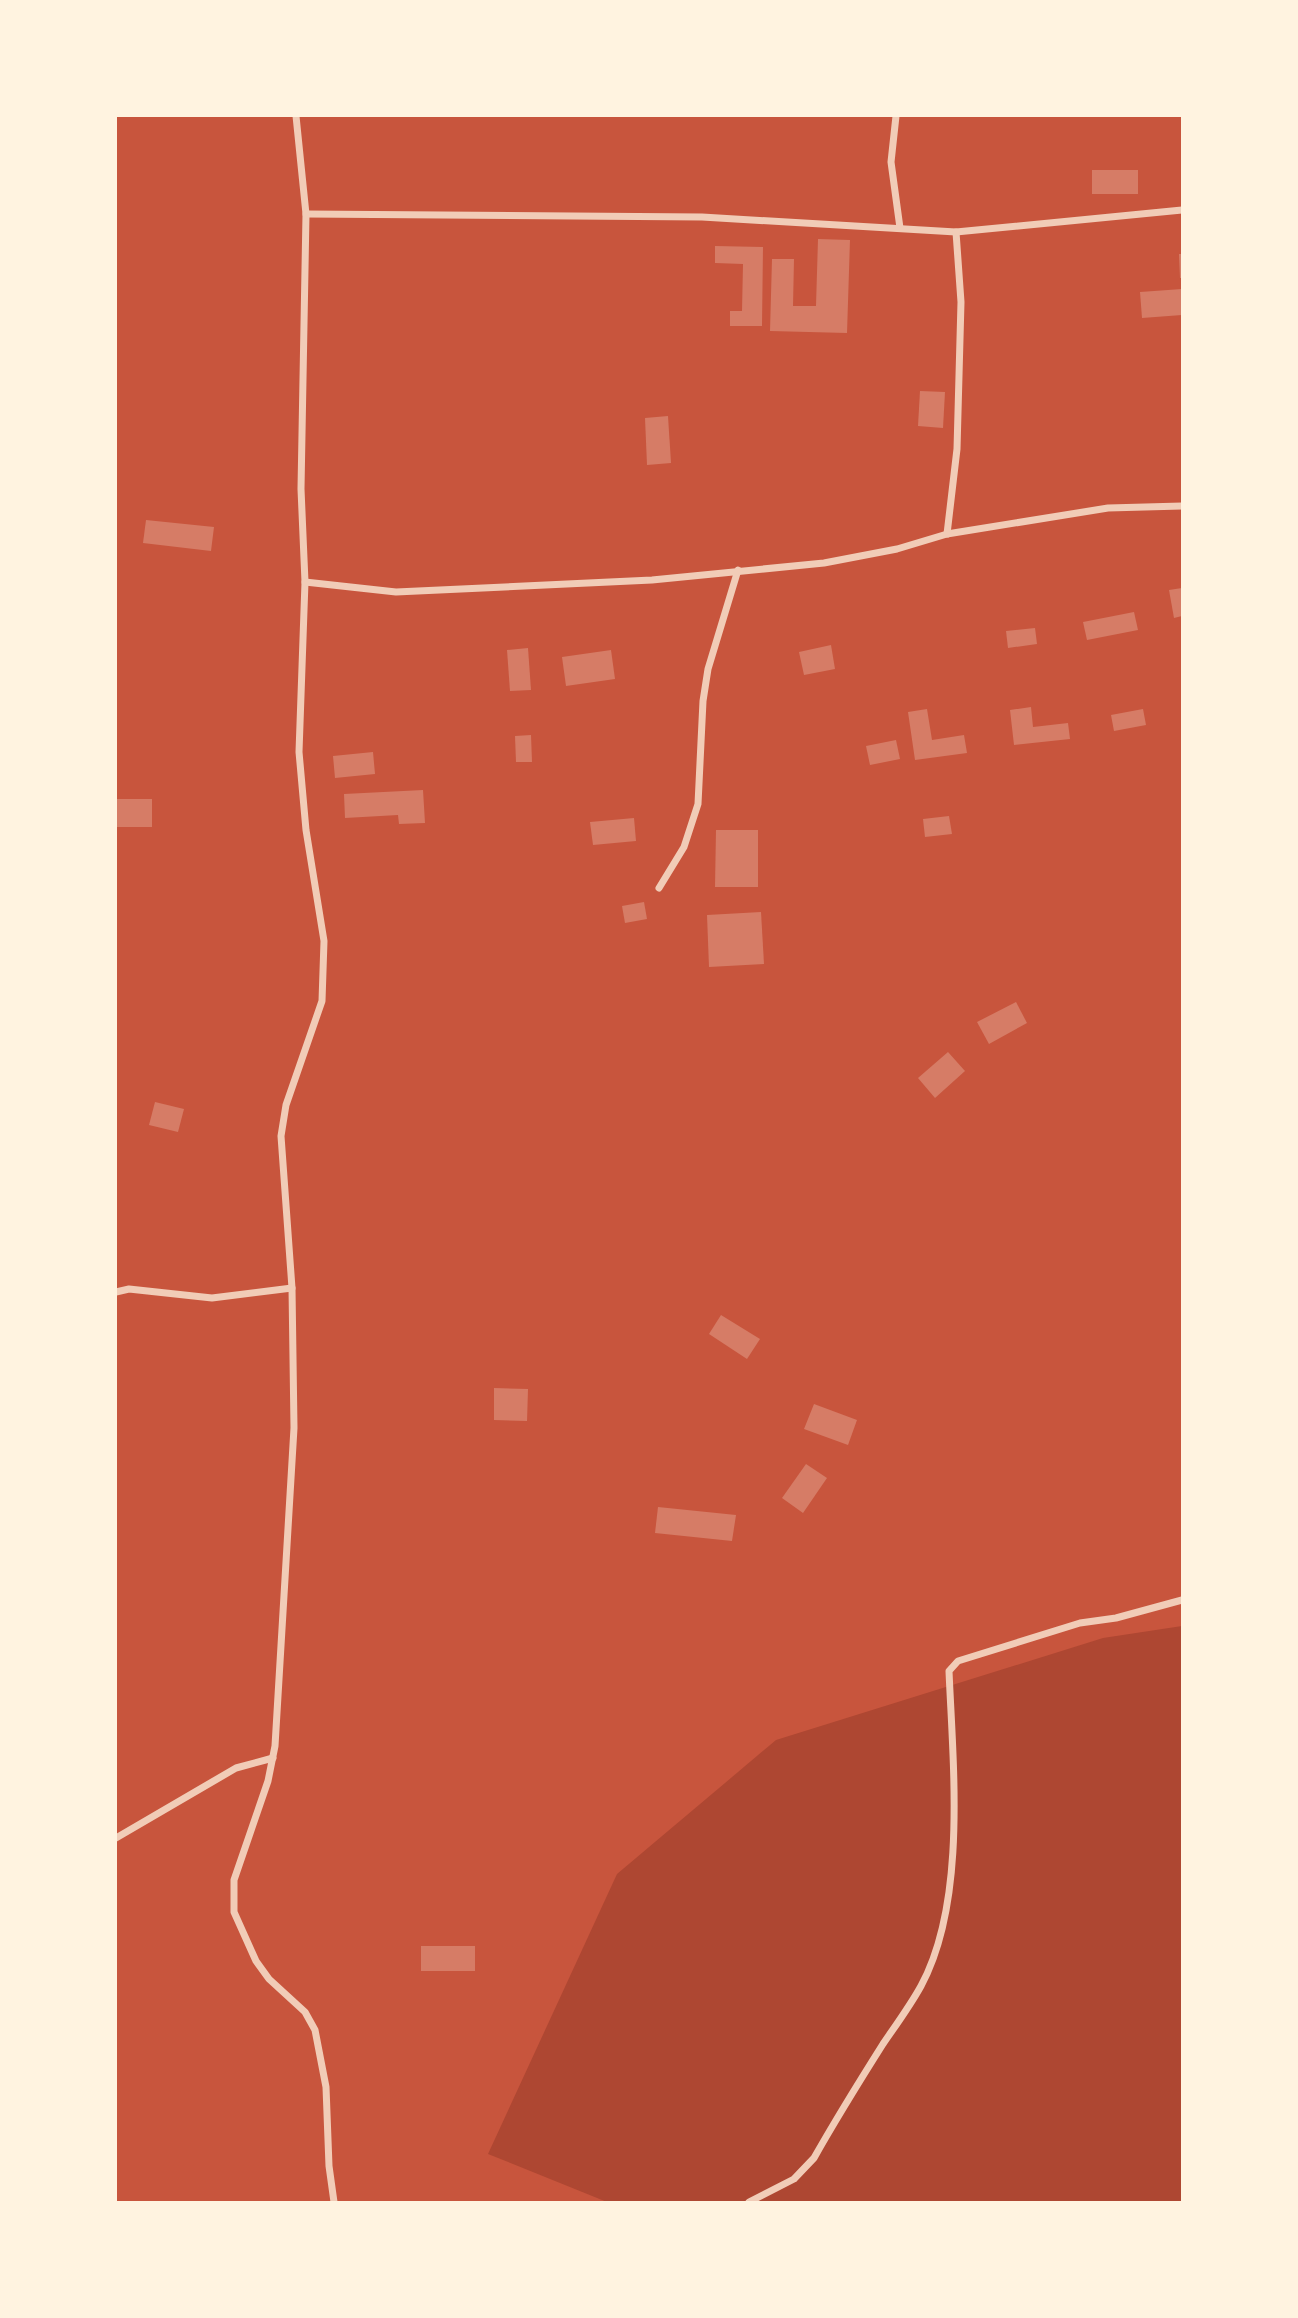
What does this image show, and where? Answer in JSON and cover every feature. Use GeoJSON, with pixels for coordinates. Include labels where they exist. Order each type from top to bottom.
{"type":"FeatureCollection","features":[{"type":"Feature","properties":{"kind":"street"},"geometry":{"type":"LineString","coordinates":[[296,116],[306,214],[300,489],[305,582],[299,752],[306,830],[324,941],[322,1001],[286,1105],[281,1136],[292,1287],[294,1428],[273,1758],[234,1880],[234,1912],[256,1961],[269,1979],[305,2012],[314,2030],[326,2087],[329,2166],[334,2203]]}},
{"type":"Feature","properties":{"kind":"street"},"geometry":{"type":"LineString","coordinates":[[896,116],[891,162],[900,228]]}},
{"type":"Feature","properties":{"kind":"street"},"geometry":{"type":"LineString","coordinates":[[306,214],[702,217],[956,232],[1182,210]]}},
{"type":"Feature","properties":{"kind":"street"},"geometry":{"type":"LineString","coordinates":[[947,534],[957,449],[961,302],[956,232]]}},
{"type":"Feature","properties":{"kind":"street"},"geometry":{"type":"LineString","coordinates":[[305,582],[396,592],[652,580],[788,567],[862,556],[947,534],[1108,508],[1182,506]]}},
{"type":"Feature","properties":{"kind":"street"},"geometry":{"type":"LineString","coordinates":[[659,888],[684,847],[698,804],[703,701],[709,669],[738,570]]}},
{"type":"Feature","properties":{"kind":"street"},"geometry":{"type":"LineString","coordinates":[[116,1292],[129,1289],[212,1298],[292,1287]]}},
{"type":"Feature","properties":{"kind":"street"},"geometry":{"type":"LineString","coordinates":[[749,2203],[794,2179],[814,2158],[922,1985],[937,1947],[949,1893],[953,1838],[951,1667],[958,1661],[1080,1623],[1116,1618],[1182,1600]]}},
{"type":"Feature","properties":{"kind":"street"},"geometry":{"type":"LineString","coordinates":[[116,1838],[236,1768],[273,1758]]}},
{"type":"Feature","properties":{"kind":"shaded area"},"geometry":{"type":"Polygon","coordinates":[[[1182,1626],[1182,2202],[607,2202],[488,2154],[617,1874],[776,1740],[1103,1638],[1182,1626]]]}},
{"type":"Feature","properties":{"kind":"building"},"geometry":{"type":"Polygon","coordinates":[[[1092,170],[1138,170],[1138,194],[1092,194],[1092,170]]]}},
{"type":"Feature","properties":{"kind":"building"},"geometry":{"type":"Polygon","coordinates":[[[818,239],[850,240],[847,333],[770,331],[772,259],[794,259],[793,306],[816,306],[818,239]]]}},
{"type":"Feature","properties":{"kind":"building"},"geometry":{"type":"Polygon","coordinates":[[[715,246],[763,247],[762,326],[730,326],[730,311],[742,311],[743,264],[715,263],[715,246]]]}},
{"type":"Feature","properties":{"kind":"building"},"geometry":{"type":"Polygon","coordinates":[[[1179,254],[1182,254],[1182,278],[1180,278],[1179,254]]]}},
{"type":"Feature","properties":{"kind":"building"},"geometry":{"type":"Polygon","coordinates":[[[1182,289],[1182,315],[1142,318],[1140,292],[1182,289]]]}},
{"type":"Feature","properties":{"kind":"building"},"geometry":{"type":"Polygon","coordinates":[[[920,391],[945,392],[943,428],[918,426],[920,391]]]}},
{"type":"Feature","properties":{"kind":"building"},"geometry":{"type":"Polygon","coordinates":[[[668,416],[671,463],[647,465],[645,418],[668,416]]]}},
{"type":"Feature","properties":{"kind":"building"},"geometry":{"type":"Polygon","coordinates":[[[146,520],[214,527],[211,551],[143,543],[146,520]]]}},
{"type":"Feature","properties":{"kind":"building"},"geometry":{"type":"Polygon","coordinates":[[[1182,588],[1182,616],[1174,618],[1169,590],[1182,588]]]}},
{"type":"Feature","properties":{"kind":"building"},"geometry":{"type":"Polygon","coordinates":[[[1134,612],[1138,630],[1087,640],[1083,622],[1134,612]]]}},
{"type":"Feature","properties":{"kind":"building"},"geometry":{"type":"Polygon","coordinates":[[[1035,628],[1037,644],[1008,648],[1006,631],[1035,628]]]}},
{"type":"Feature","properties":{"kind":"building"},"geometry":{"type":"Polygon","coordinates":[[[831,645],[835,669],[804,675],[799,652],[831,645]]]}},
{"type":"Feature","properties":{"kind":"building"},"geometry":{"type":"Polygon","coordinates":[[[528,648],[531,690],[510,691],[507,650],[528,648]]]}},
{"type":"Feature","properties":{"kind":"building"},"geometry":{"type":"Polygon","coordinates":[[[611,650],[615,679],[566,686],[562,657],[611,650]]]}},
{"type":"Feature","properties":{"kind":"building"},"geometry":{"type":"Polygon","coordinates":[[[1031,707],[1033,727],[1068,723],[1070,739],[1014,745],[1010,710],[1031,707]]]}},
{"type":"Feature","properties":{"kind":"building"},"geometry":{"type":"Polygon","coordinates":[[[927,709],[932,740],[964,735],[967,753],[915,760],[908,712],[927,709]]]}},
{"type":"Feature","properties":{"kind":"building"},"geometry":{"type":"Polygon","coordinates":[[[1143,709],[1146,725],[1114,731],[1111,715],[1143,709]]]}},
{"type":"Feature","properties":{"kind":"building"},"geometry":{"type":"Polygon","coordinates":[[[531,735],[532,762],[516,762],[515,736],[531,735]]]}},
{"type":"Feature","properties":{"kind":"building"},"geometry":{"type":"Polygon","coordinates":[[[896,740],[900,759],[870,765],[866,746],[896,740]]]}},
{"type":"Feature","properties":{"kind":"building"},"geometry":{"type":"Polygon","coordinates":[[[373,752],[375,774],[335,778],[333,756],[373,752]]]}},
{"type":"Feature","properties":{"kind":"building"},"geometry":{"type":"Polygon","coordinates":[[[423,790],[425,823],[399,824],[398,815],[345,818],[344,794],[423,790]]]}},
{"type":"Feature","properties":{"kind":"building"},"geometry":{"type":"Polygon","coordinates":[[[116,799],[152,799],[152,827],[116,827],[116,799]]]}},
{"type":"Feature","properties":{"kind":"building"},"geometry":{"type":"Polygon","coordinates":[[[949,816],[952,834],[925,837],[923,819],[949,816]]]}},
{"type":"Feature","properties":{"kind":"building"},"geometry":{"type":"Polygon","coordinates":[[[634,818],[636,841],[593,845],[590,822],[634,818]]]}},
{"type":"Feature","properties":{"kind":"building"},"geometry":{"type":"Polygon","coordinates":[[[716,830],[758,830],[758,887],[715,887],[716,830]]]}},
{"type":"Feature","properties":{"kind":"building"},"geometry":{"type":"Polygon","coordinates":[[[644,902],[647,919],[625,923],[622,906],[644,902]]]}},
{"type":"Feature","properties":{"kind":"building"},"geometry":{"type":"Polygon","coordinates":[[[761,912],[764,964],[709,967],[707,915],[761,912]]]}},
{"type":"Feature","properties":{"kind":"building"},"geometry":{"type":"Polygon","coordinates":[[[1016,1002],[1027,1023],[989,1044],[977,1022],[1016,1002]]]}},
{"type":"Feature","properties":{"kind":"building"},"geometry":{"type":"Polygon","coordinates":[[[948,1052],[965,1071],[935,1098],[918,1078],[948,1052]]]}},
{"type":"Feature","properties":{"kind":"building"},"geometry":{"type":"Polygon","coordinates":[[[155,1102],[184,1109],[178,1132],[149,1125],[155,1102]]]}},
{"type":"Feature","properties":{"kind":"building"},"geometry":{"type":"Polygon","coordinates":[[[721,1315],[760,1339],[747,1359],[709,1334],[721,1315]]]}},
{"type":"Feature","properties":{"kind":"building"},"geometry":{"type":"Polygon","coordinates":[[[494,1388],[528,1389],[527,1421],[494,1420],[494,1388]]]}},
{"type":"Feature","properties":{"kind":"building"},"geometry":{"type":"Polygon","coordinates":[[[814,1404],[857,1420],[848,1445],[804,1429],[814,1404]]]}},
{"type":"Feature","properties":{"kind":"building"},"geometry":{"type":"Polygon","coordinates":[[[806,1464],[827,1478],[803,1513],[782,1498],[806,1464]]]}},
{"type":"Feature","properties":{"kind":"building"},"geometry":{"type":"Polygon","coordinates":[[[658,1507],[736,1515],[732,1541],[655,1533],[658,1507]]]}},
{"type":"Feature","properties":{"kind":"building"},"geometry":{"type":"Polygon","coordinates":[[[421,1946],[475,1946],[475,1971],[421,1971],[421,1946]]]}}]}
